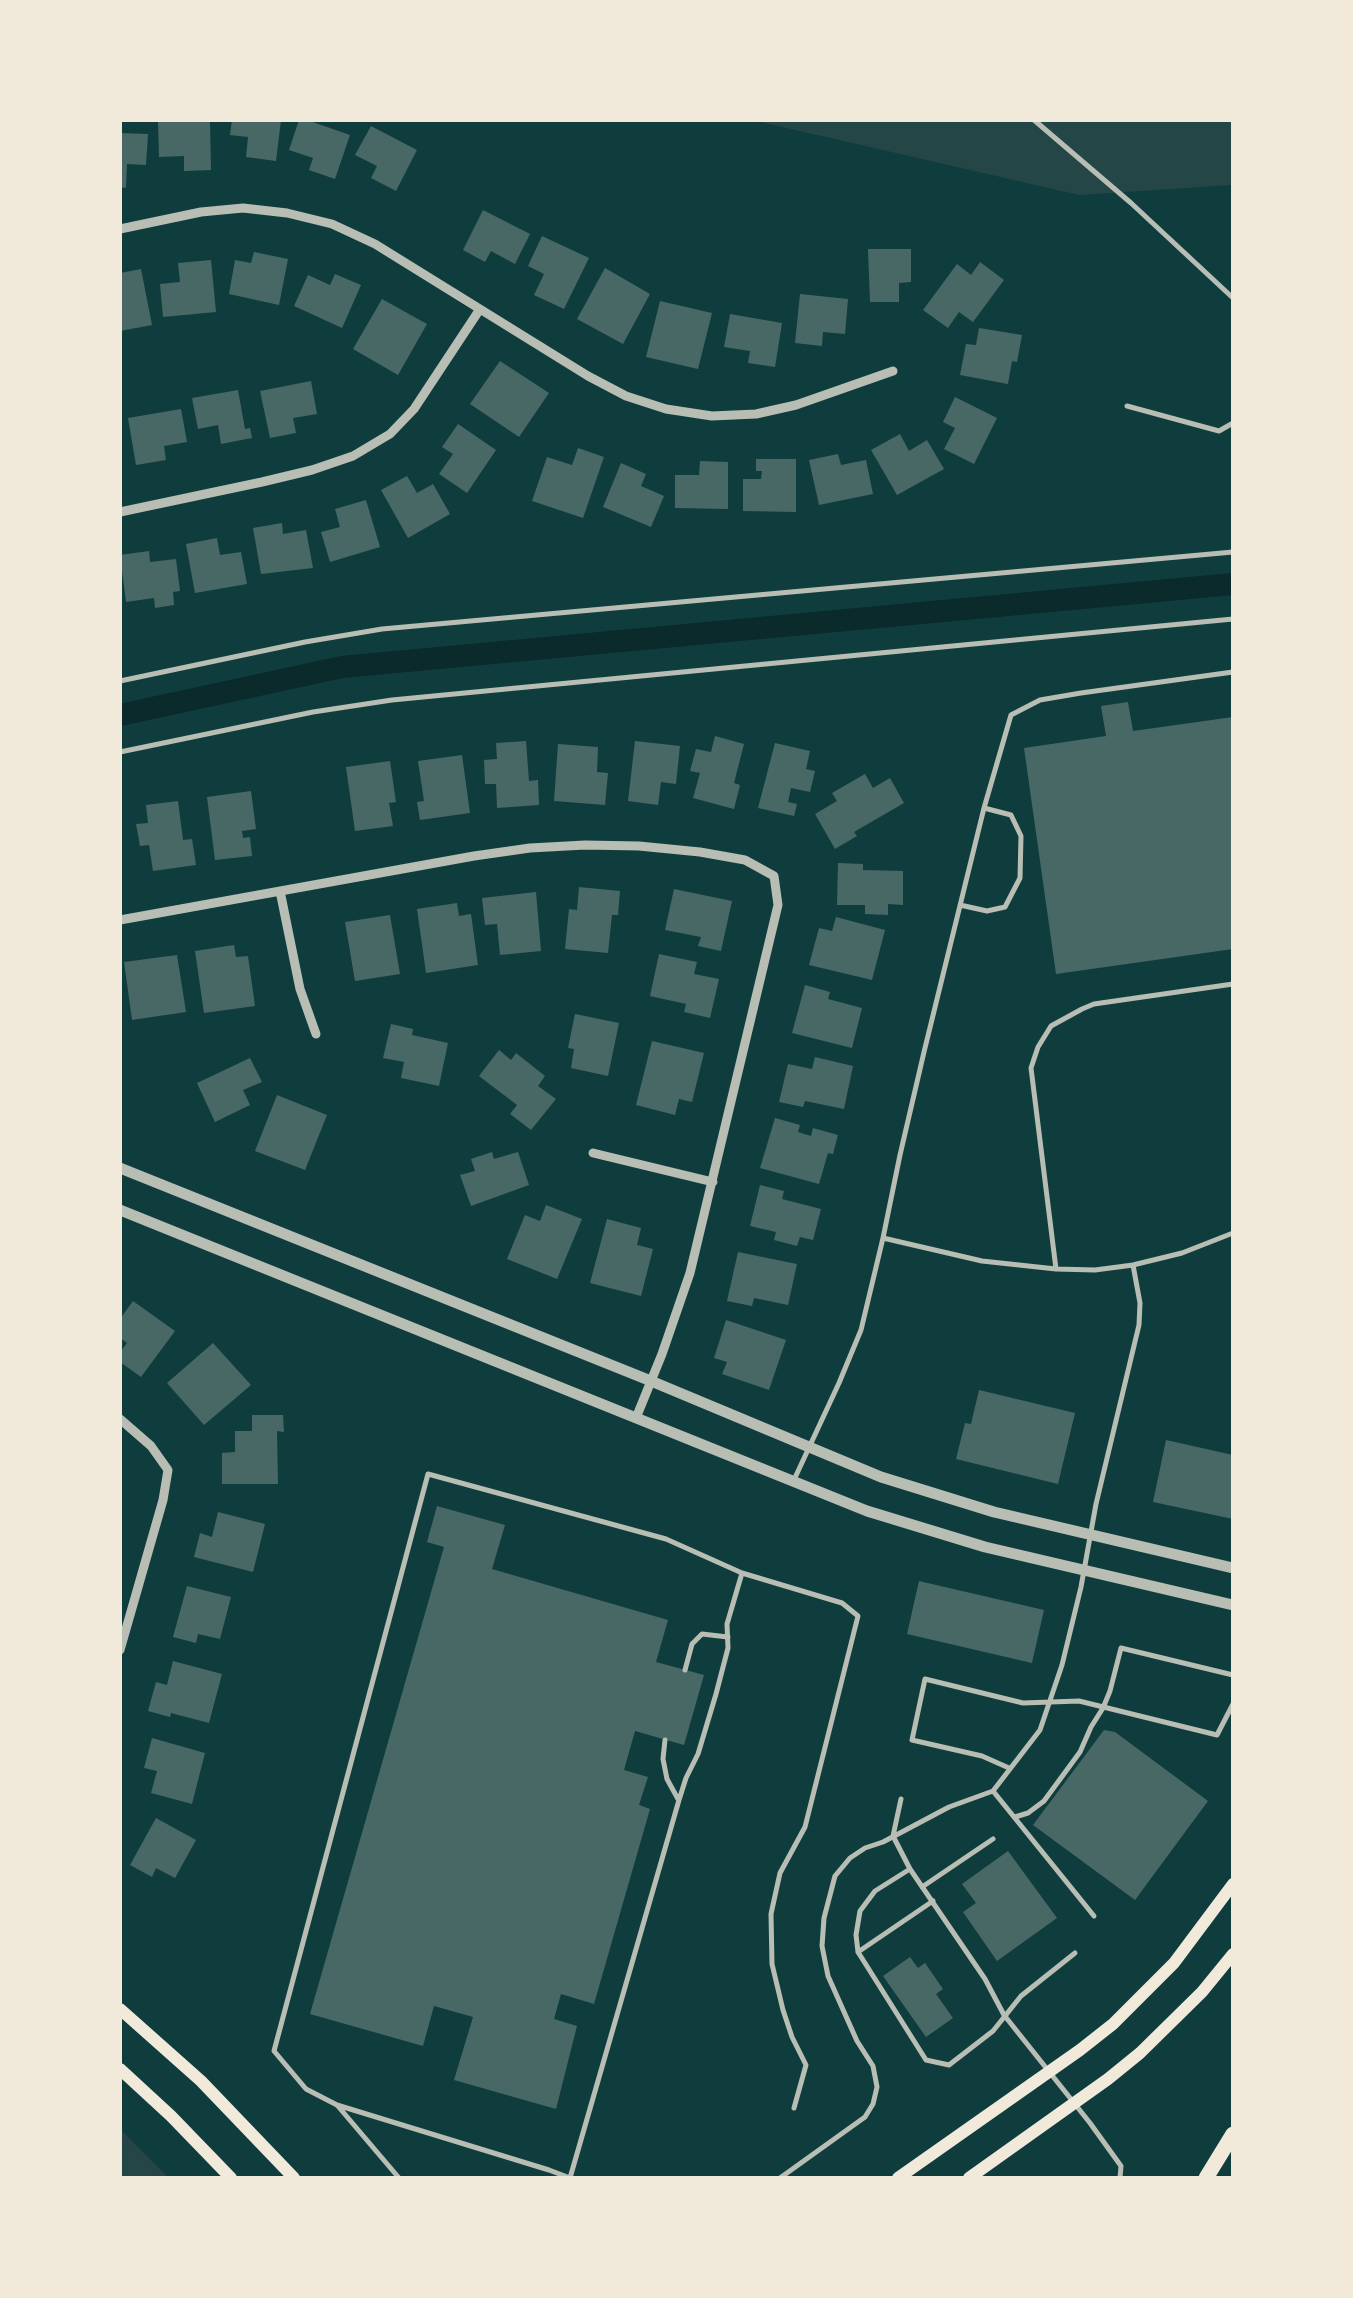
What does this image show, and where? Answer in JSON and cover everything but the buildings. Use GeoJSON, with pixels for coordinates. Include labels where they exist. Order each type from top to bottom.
{"type":"FeatureCollection","features":[{"type":"Feature","properties":{"kind":"highway"},"geometry":{"type":"LineString","coordinates":[[1206,2178],[1233,2134]]}},
{"type":"Feature","properties":{"kind":"main road"},"geometry":{"type":"LineString","coordinates":[[898,2178],[1080,2050],[1142,1997],[1174,1963],[1233,1884]]}},
{"type":"Feature","properties":{"kind":"main road"},"geometry":{"type":"LineString","coordinates":[[969,2178],[1140,2054],[1202,1992],[1233,1954]]}},
{"type":"Feature","properties":{"kind":"main road"},"geometry":{"type":"LineString","coordinates":[[120,2009],[201,2080],[294,2178]]}},
{"type":"Feature","properties":{"kind":"main road"},"geometry":{"type":"LineString","coordinates":[[120,2070],[172,2116],[231,2178]]}},
{"type":"Feature","properties":{"kind":"street"},"geometry":{"type":"LineString","coordinates":[[120,229],[201,212],[243,208],[332,224],[374,244],[626,396],[666,409],[712,416],[756,414],[796,405],[893,371]]}},
{"type":"Feature","properties":{"kind":"street"},"geometry":{"type":"LineString","coordinates":[[120,512],[296,474],[354,456],[390,434],[414,409],[480,309]]}},
{"type":"Feature","properties":{"kind":"street"},"geometry":{"type":"LineString","coordinates":[[120,920],[530,848],[639,846],[700,852],[744,860],[774,876],[778,905],[690,1273],[636,1418]]}},
{"type":"Feature","properties":{"kind":"street"},"geometry":{"type":"LineString","coordinates":[[280,891],[300,989],[316,1034]]}},
{"type":"Feature","properties":{"kind":"street"},"geometry":{"type":"LineString","coordinates":[[593,1152],[713,1182]]}},
{"type":"Feature","properties":{"kind":"street"},"geometry":{"type":"LineString","coordinates":[[120,1168],[651,1381],[881,1478],[994,1512],[1233,1568]]}},
{"type":"Feature","properties":{"kind":"street"},"geometry":{"type":"LineString","coordinates":[[120,1210],[793,1482],[923,1530],[1233,1605]]}},
{"type":"Feature","properties":{"kind":"street"},"geometry":{"type":"LineString","coordinates":[[120,1419],[151,1446],[168,1470],[164,1500],[120,1650]]}},
{"type":"Feature","properties":{"kind":"lane"},"geometry":{"type":"LineString","coordinates":[[1034,120],[1132,203],[1233,298]]}},
{"type":"Feature","properties":{"kind":"lane"},"geometry":{"type":"LineString","coordinates":[[1128,406],[1219,431],[1233,424]]}},
{"type":"Feature","properties":{"kind":"lane"},"geometry":{"type":"LineString","coordinates":[[120,681],[382,629],[1233,552]]}},
{"type":"Feature","properties":{"kind":"lane"},"geometry":{"type":"LineString","coordinates":[[120,752],[313,712],[392,700],[1233,618]]}},
{"type":"Feature","properties":{"kind":"lane"},"geometry":{"type":"LineString","coordinates":[[793,1482],[862,1330],[960,906],[1011,715],[1040,700],[1080,692],[1233,672]]}},
{"type":"Feature","properties":{"kind":"lane"},"geometry":{"type":"LineString","coordinates":[[960,906],[987,911],[1005,907],[1020,878],[1021,836],[1012,816],[984,808]]}},
{"type":"Feature","properties":{"kind":"lane"},"geometry":{"type":"LineString","coordinates":[[1056,1270],[1032,1086],[1031,1068],[1038,1047],[1052,1026],[1094,1004],[1233,984]]}},
{"type":"Feature","properties":{"kind":"lane"},"geometry":{"type":"LineString","coordinates":[[884,1238],[982,1261],[1056,1270],[1095,1270],[1133,1266],[1182,1253],[1233,1233]]}},
{"type":"Feature","properties":{"kind":"lane"},"geometry":{"type":"LineString","coordinates":[[780,2178],[865,2117],[877,2087],[873,2066],[856,2041],[828,1976],[822,1946],[824,1918],[835,1876],[865,1848],[993,1791],[1040,1730],[1062,1665],[1139,1325],[1140,1303],[1133,1266]]}},
{"type":"Feature","properties":{"kind":"lane"},"geometry":{"type":"LineString","coordinates":[[742,1573],[727,1624],[728,1648],[698,1754],[678,1800],[570,2178],[337,2105],[306,2089],[274,2051],[428,1474],[666,1539],[742,1573],[842,1602],[858,1616],[804,1827],[780,1873],[771,1914],[772,1964],[792,2037],[806,2065],[794,2108]]}},
{"type":"Feature","properties":{"kind":"lane"},"geometry":{"type":"LineString","coordinates":[[685,1670],[692,1644],[702,1634],[728,1638]]}},
{"type":"Feature","properties":{"kind":"lane"},"geometry":{"type":"LineString","coordinates":[[1015,1816],[1044,1801],[1080,1752],[1110,1691],[1121,1648],[1233,1676]]}},
{"type":"Feature","properties":{"kind":"lane"},"geometry":{"type":"LineString","coordinates":[[1010,1768],[982,1756],[912,1740],[926,1679],[1023,1703],[1079,1701],[1216,1735],[1233,1704]]}},
{"type":"Feature","properties":{"kind":"lane"},"geometry":{"type":"LineString","coordinates":[[665,1740],[663,1759],[678,1800]]}},
{"type":"Feature","properties":{"kind":"lane"},"geometry":{"type":"LineString","coordinates":[[993,1791],[1094,1916]]}},
{"type":"Feature","properties":{"kind":"lane"},"geometry":{"type":"LineString","coordinates":[[901,1799],[893,1836],[910,1869],[985,1980],[1004,2016],[1120,2166],[1120,2178]]}},
{"type":"Feature","properties":{"kind":"lane"},"geometry":{"type":"LineString","coordinates":[[922,1887],[993,1839]]}},
{"type":"Feature","properties":{"kind":"lane"},"geometry":{"type":"LineString","coordinates":[[910,1869],[874,1891],[860,1911],[856,1935],[858,1952],[926,2060],[949,2064],[993,2031],[1020,1996],[1075,1954]]}},
{"type":"Feature","properties":{"kind":"lane"},"geometry":{"type":"LineString","coordinates":[[858,1952],[932,1902]]}},
{"type":"Feature","properties":{"kind":"lane"},"geometry":{"type":"LineString","coordinates":[[337,2105],[398,2178]]}},
{"type":"Feature","properties":{"kind":"shaded area"},"geometry":{"type":"Polygon","coordinates":[[[752,120],[1233,120],[1233,185],[1079,195],[752,120]]]}},
{"type":"Feature","properties":{"kind":"shaded area"},"geometry":{"type":"Polygon","coordinates":[[[120,2129],[169,2178],[120,2178],[120,2129]]]}},
{"type":"Feature","properties":{"kind":"waterway"},"geometry":{"type":"LineString","coordinates":[[120,715],[342,667],[1233,584]]}}]}
